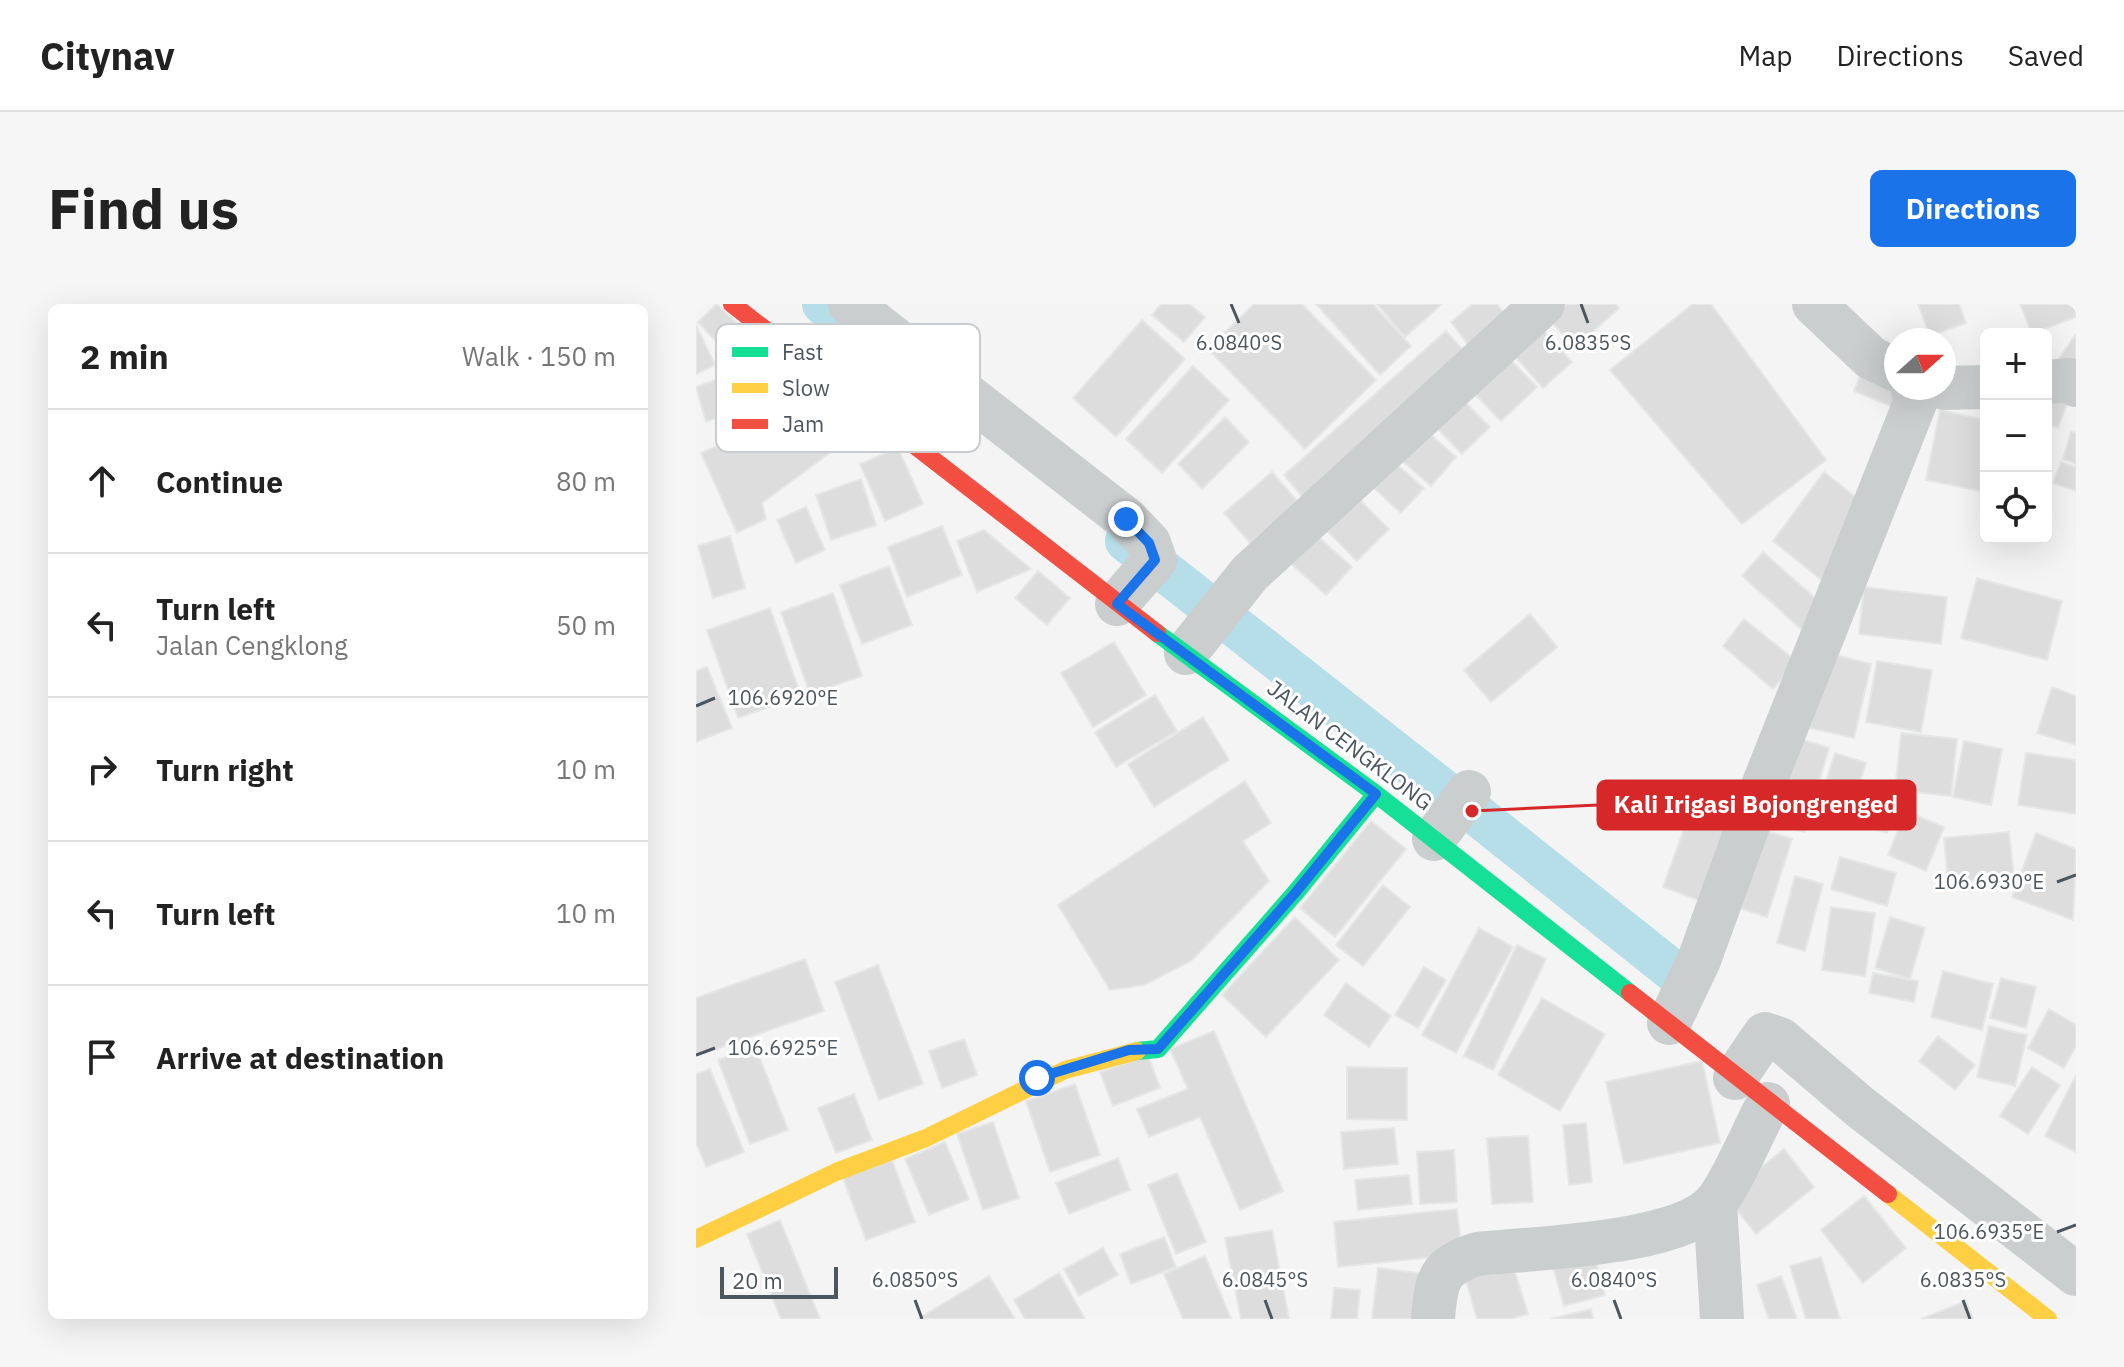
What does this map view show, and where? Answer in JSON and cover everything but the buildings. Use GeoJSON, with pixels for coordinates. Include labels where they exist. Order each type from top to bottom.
{"type":"FeatureCollection","features":[{"type":"Feature","properties":{"kind":"main road","name":"JALAN CENGKLONG"},"geometry":{"type":"LineString","coordinates":[[732,304],[758,324]]}},
{"type":"Feature","properties":{"kind":"main road","name":"JALAN CENGKLONG"},"geometry":{"type":"LineString","coordinates":[[928,452],[1122,599],[1206,628],[1376,794],[1669,1023],[1753,1070],[1975,1263],[2048,1319]]}},
{"type":"Feature","properties":{"kind":"main road"},"geometry":{"type":"LineString","coordinates":[[696,1239],[767,1208],[824,1177],[927,1137],[1037,1078],[1129,1050],[1158,1049],[1296,892],[1376,794]]}},
{"type":"Feature","properties":{"kind":"street"},"geometry":{"type":"LineString","coordinates":[[850,304],[876,324]]}},
{"type":"Feature","properties":{"kind":"street"},"geometry":{"type":"LineString","coordinates":[[1206,628],[1250,573],[1543,304]]}},
{"type":"Feature","properties":{"kind":"street"},"geometry":{"type":"LineString","coordinates":[[1814,304],[1871,358],[1884,364]]}},
{"type":"Feature","properties":{"kind":"street"},"geometry":{"type":"LineString","coordinates":[[2052,382],[2070,380],[2076,385]]}},
{"type":"Feature","properties":{"kind":"street"},"geometry":{"type":"LineString","coordinates":[[1956,388],[1980,387]]}},
{"type":"Feature","properties":{"kind":"street"},"geometry":{"type":"LineString","coordinates":[[1669,1023],[1699,960],[1755,806],[1915,400]]}},
{"type":"Feature","properties":{"kind":"street"},"geometry":{"type":"LineString","coordinates":[[980,405],[1126,519],[1149,543],[1155,560],[1122,599]]}},
{"type":"Feature","properties":{"kind":"street"},"geometry":{"type":"LineString","coordinates":[[1434,839],[1469,792]]}},
{"type":"Feature","properties":{"kind":"street"},"geometry":{"type":"LineString","coordinates":[[1722,1319],[1715,1203],[1753,1070],[1780,1039],[1860,1107],[2076,1274]]}},
{"type":"Feature","properties":{"kind":"street"},"geometry":{"type":"LineString","coordinates":[[1433,1319],[1436,1283],[1454,1261],[1477,1254],[1642,1236],[1685,1223],[1715,1203]]}},
{"type":"Feature","properties":{"kind":"street"},"geometry":{"type":"LineString","coordinates":[[1975,1263],[2006,1217]]}},
{"type":"Feature","properties":{"kind":"waterway"},"geometry":{"type":"LineString","coordinates":[[823,304],[848,324]]}},
{"type":"Feature","properties":{"kind":"waterway"},"geometry":{"type":"LineString","coordinates":[[1126,541],[1447,793]]}},
{"type":"Feature","properties":{"kind":"waterway"},"geometry":{"type":"LineString","coordinates":[[1472,811],[1683,979]]}},
{"type":"Feature","properties":{"kind":"traffic: fast"},"geometry":{"type":"LineString","coordinates":[[1157,633],[1376,794],[1630,993]]}},
{"type":"Feature","properties":{"kind":"traffic: fast"},"geometry":{"type":"LineString","coordinates":[[1137,1051],[1158,1049],[1296,892],[1376,794]]}},
{"type":"Feature","properties":{"kind":"traffic: slow"},"geometry":{"type":"LineString","coordinates":[[696,1239],[836,1172],[926,1138],[1065,1070],[1137,1051]]}},
{"type":"Feature","properties":{"kind":"traffic: slow"},"geometry":{"type":"LineString","coordinates":[[1888,1194],[2048,1319]]}},
{"type":"Feature","properties":{"kind":"traffic: jam"},"geometry":{"type":"LineString","coordinates":[[732,304],[758,324]]}},
{"type":"Feature","properties":{"kind":"traffic: jam"},"geometry":{"type":"LineString","coordinates":[[923,452],[1157,633]]}},
{"type":"Feature","properties":{"kind":"traffic: jam"},"geometry":{"type":"LineString","coordinates":[[1630,993],[1888,1194]]}},
{"type":"Feature","properties":{"kind":"place","name":"Kali Irigasi Bojongrenged"},"geometry":{"type":"Point","coordinates":[1472,811]}},
{"type":"Feature","properties":{"kind":"route"},"geometry":{"type":"LineString","coordinates":[[1037,1078],[1103,1056],[1129,1050],[1158,1049],[1296,892],[1376,794],[1117,604],[1155,560],[1149,543],[1126,519]]}}]}
